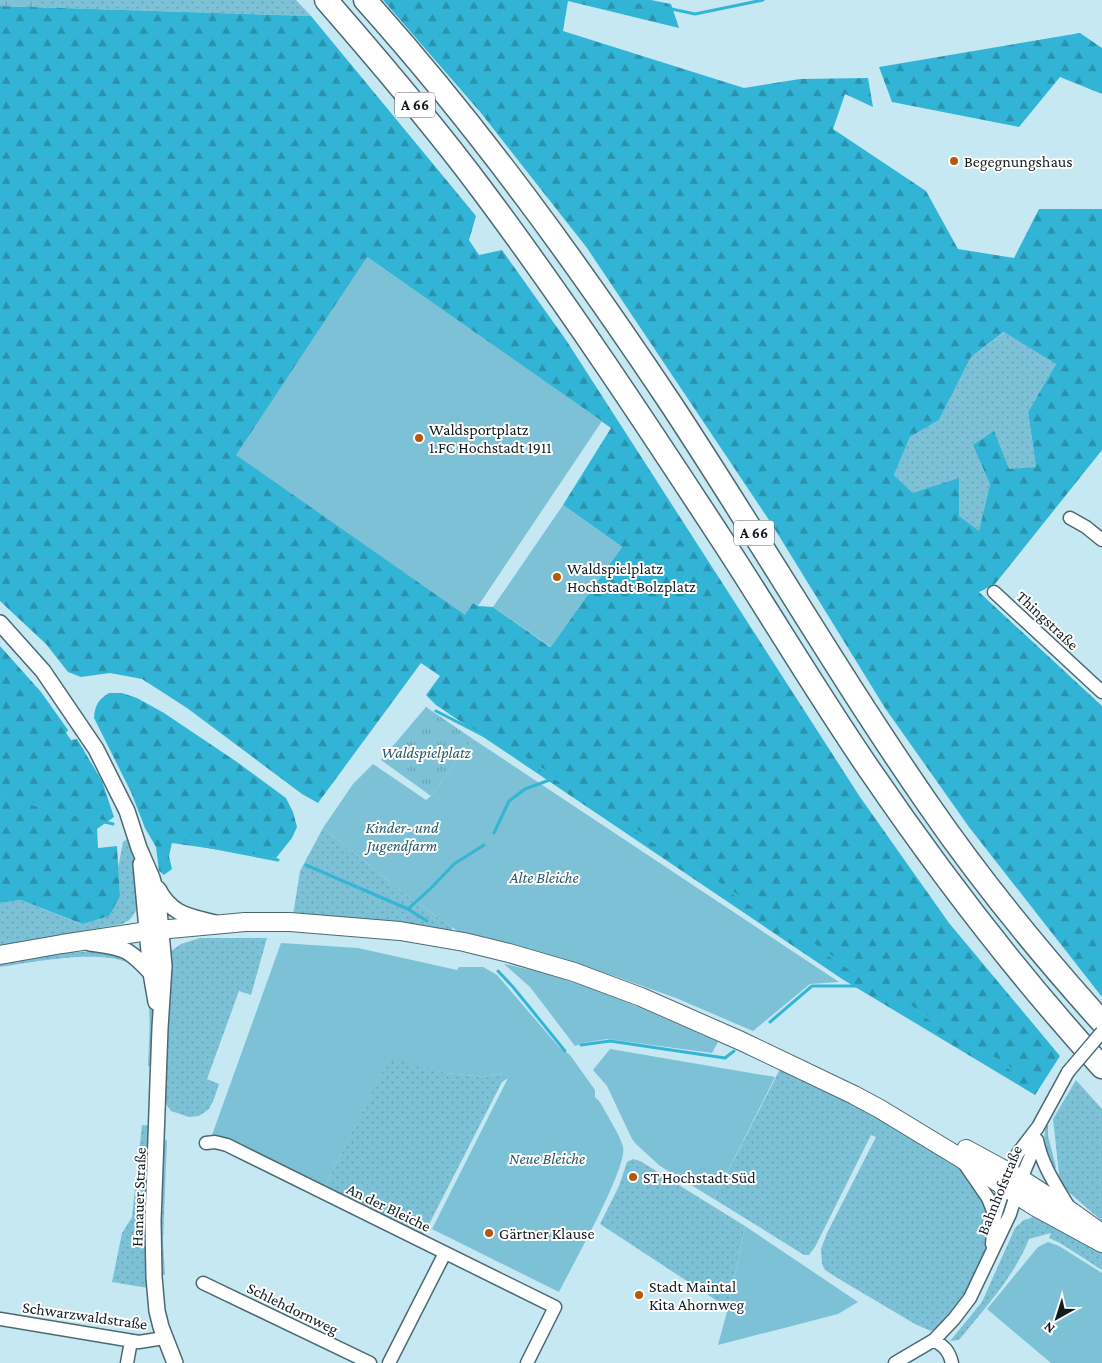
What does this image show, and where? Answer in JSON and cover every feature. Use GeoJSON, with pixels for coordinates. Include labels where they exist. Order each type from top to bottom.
{"type":"FeatureCollection","features":[{"type":"Feature","properties":{"kind":"highway","name":"A 66"},"geometry":{"type":"LineString","coordinates":[[326,0],[427,119],[482,190],[556,292],[728,549],[838,723],[905,821],[1042,1000],[1102,1067]]}},
{"type":"Feature","properties":{"kind":"highway","name":"A 66"},"geometry":{"type":"LineString","coordinates":[[365,0],[456,105],[505,167],[578,268],[671,404],[850,687],[929,806],[971,863],[1058,973],[1102,1022]]}},
{"type":"Feature","properties":{"kind":"main road"},"geometry":{"type":"LineString","coordinates":[[0,955],[154,930],[219,924],[290,922],[400,931],[464,942],[609,984],[684,1015],[880,1108],[928,1128],[1013,1183],[1034,1206],[1102,1243]]}},
{"type":"Feature","properties":{"kind":"main road"},"geometry":{"type":"LineString","coordinates":[[880,1108],[959,1157],[1072,1212],[1102,1234]]}},
{"type":"Feature","properties":{"kind":"street"},"geometry":{"type":"LineString","coordinates":[[1070,518],[1086,527],[1102,540]]}},
{"type":"Feature","properties":{"kind":"street","name":"Thingstraße"},"geometry":{"type":"LineString","coordinates":[[994,592],[1102,692]]}},
{"type":"Feature","properties":{"kind":"street"},"geometry":{"type":"LineString","coordinates":[[0,623],[43,671],[96,749],[127,811],[139,848],[152,878],[166,902],[188,916],[219,924]]}},
{"type":"Feature","properties":{"kind":"street"},"geometry":{"type":"LineString","coordinates":[[139,848],[154,930]]}},
{"type":"Feature","properties":{"kind":"street"},"geometry":{"type":"LineString","coordinates":[[152,878],[158,899],[154,930]]}},
{"type":"Feature","properties":{"kind":"street","name":"Hanauer Straße"},"geometry":{"type":"LineString","coordinates":[[154,930],[151,973],[160,1028]]}},
{"type":"Feature","properties":{"kind":"street","name":"Hanauer Straße"},"geometry":{"type":"LineString","coordinates":[[154,930],[164,966],[153,1221],[155,1292],[157,1311],[164,1338],[175,1363]]}},
{"type":"Feature","properties":{"kind":"street"},"geometry":{"type":"LineString","coordinates":[[83,942],[120,947],[137,958],[151,973]]}},
{"type":"Feature","properties":{"kind":"street","name":"Bahnhofstraße"},"geometry":{"type":"LineString","coordinates":[[895,1363],[934,1340],[954,1319],[970,1298],[1010,1214],[1018,1153],[1038,1127],[1068,1072],[1102,1032]]}},
{"type":"Feature","properties":{"kind":"street","name":"Bahnhofstraße"},"geometry":{"type":"LineString","coordinates":[[1038,1127],[1037,1141],[1042,1157],[1050,1177],[1072,1212]]}},
{"type":"Feature","properties":{"kind":"street","name":"Bahnhofstraße"},"geometry":{"type":"LineString","coordinates":[[992,1252],[995,1216],[1037,1141]]}},
{"type":"Feature","properties":{"kind":"street","name":"An der Bleiche"},"geometry":{"type":"LineString","coordinates":[[206,1143],[215,1142],[227,1145],[555,1307],[527,1363]]}},
{"type":"Feature","properties":{"kind":"street","name":"Bahnhofstraße"},"geometry":{"type":"LineString","coordinates":[[959,1157],[980,1183],[995,1216]]}},
{"type":"Feature","properties":{"kind":"street"},"geometry":{"type":"LineString","coordinates":[[389,1363],[445,1253]]}},
{"type":"Feature","properties":{"kind":"street","name":"Schlehdornweg"},"geometry":{"type":"LineString","coordinates":[[203,1283],[370,1363]]}},
{"type":"Feature","properties":{"kind":"street","name":"Schwarzwaldstraße"},"geometry":{"type":"LineString","coordinates":[[0,1319],[132,1341],[148,1342],[164,1338]]}},
{"type":"Feature","properties":{"kind":"street"},"geometry":{"type":"LineString","coordinates":[[934,1340],[944,1346],[950,1354],[952,1363]]}},
{"type":"Feature","properties":{"kind":"street"},"geometry":{"type":"LineString","coordinates":[[127,1363],[132,1341]]}},
{"type":"Feature","properties":{"kind":"green space"},"geometry":{"type":"Polygon","coordinates":[[[0,0],[33,0],[32,7],[0,6],[0,0]]]}},
{"type":"Feature","properties":{"kind":"green space"},"geometry":{"type":"Polygon","coordinates":[[[33,0],[296,0],[311,16],[32,7],[33,0]]]}},
{"type":"Feature","properties":{"kind":"green space"},"geometry":{"type":"Polygon","coordinates":[[[383,0],[651,0],[671,4],[679,28],[568,1],[563,31],[744,88],[800,79],[868,78],[873,107],[845,94],[833,129],[926,191],[958,249],[1014,258],[1039,209],[1102,209],[1102,450],[995,584],[979,592],[1102,706],[1102,997],[969,827],[885,708],[771,523],[587,248],[481,113],[383,0]],[[1004,332],[971,357],[939,420],[910,437],[894,475],[913,493],[959,478],[959,516],[979,531],[990,484],[973,445],[994,431],[1009,469],[1036,467],[1028,412],[1056,364],[1004,332]]]}},
{"type":"Feature","properties":{"kind":"green space"},"geometry":{"type":"Polygon","coordinates":[[[0,6],[311,16],[476,216],[469,240],[479,255],[502,250],[566,340],[860,797],[949,923],[1060,1056],[1035,1095],[842,979],[436,705],[426,695],[440,676],[421,663],[318,803],[302,794],[187,708],[142,679],[110,673],[81,677],[68,672],[46,644],[0,601],[0,6]],[[367,257],[473,603],[478,606],[493,607],[550,647],[622,547],[563,505],[611,428],[367,257]]]}},
{"type":"Feature","properties":{"kind":"green space"},"geometry":{"type":"Polygon","coordinates":[[[1080,33],[1102,48],[1102,94],[1060,77],[1019,127],[892,102],[879,67],[1080,33]]]}},
{"type":"Feature","properties":{"kind":"green space","name":"Waldsportplatz 1.FC Hochstadt 1911"},"geometry":{"type":"Polygon","coordinates":[[[367,257],[602,421],[478,606],[473,603],[465,615],[236,455],[367,257]]]}},
{"type":"Feature","properties":{"kind":"green space"},"geometry":{"type":"Polygon","coordinates":[[[1005,332],[1056,364],[1028,412],[1036,467],[1009,470],[990,484],[979,532],[959,516],[913,493],[894,475],[910,437],[939,420],[971,357],[1005,332]]]}},
{"type":"Feature","properties":{"kind":"green space","name":"Waldspielplatz Hochstadt Bolzplatz"},"geometry":{"type":"Polygon","coordinates":[[[563,505],[622,547],[551,647],[493,607],[563,505]]]}},
{"type":"Feature","properties":{"kind":"green space"},"geometry":{"type":"Polygon","coordinates":[[[0,646],[41,692],[68,730],[66,733],[71,740],[77,739],[102,781],[114,817],[97,829],[98,848],[117,846],[120,896],[109,916],[82,924],[21,900],[0,903],[0,646]]]}},
{"type":"Feature","properties":{"kind":"green space"},"geometry":{"type":"Polygon","coordinates":[[[109,693],[122,693],[137,698],[164,713],[237,762],[286,798],[293,812],[297,827],[292,838],[276,858],[172,843],[169,856],[172,869],[164,875],[159,871],[156,847],[145,828],[131,792],[94,718],[98,703],[109,693]]]}},
{"type":"Feature","properties":{"kind":"green space","name":"Waldspielplatz"},"geometry":{"type":"Polygon","coordinates":[[[426,707],[473,739],[431,796],[381,760],[426,707]]]}},
{"type":"Feature","properties":{"kind":"green space","name":"Alte Bleiche"},"geometry":{"type":"Polygon","coordinates":[[[473,739],[839,982],[810,984],[753,1031],[676,998],[617,977],[576,964],[469,939],[410,898],[323,828],[353,784],[373,764],[426,800],[431,796],[473,739]]]}},
{"type":"Feature","properties":{"kind":"green space"},"geometry":{"type":"Polygon","coordinates":[[[323,828],[410,898],[453,928],[448,934],[293,915],[300,871],[323,828]]]}},
{"type":"Feature","properties":{"kind":"green space"},"geometry":{"type":"Polygon","coordinates":[[[130,837],[137,865],[139,898],[134,914],[129,920],[122,924],[40,939],[0,949],[0,903],[21,900],[81,924],[120,896],[118,868],[123,842],[130,837]]]}},
{"type":"Feature","properties":{"kind":"green space"},"geometry":{"type":"Polygon","coordinates":[[[200,938],[267,938],[251,995],[239,991],[207,1079],[219,1084],[214,1099],[209,1109],[199,1116],[189,1117],[171,1111],[166,1104],[164,1096],[167,964],[171,951],[181,944],[200,938]]]}},
{"type":"Feature","properties":{"kind":"green space","name":"Neue Bleiche"},"geometry":{"type":"Polygon","coordinates":[[[281,943],[358,948],[457,970],[459,967],[483,967],[497,975],[559,1047],[570,1055],[595,1090],[595,1097],[600,1102],[613,1125],[623,1147],[617,1175],[586,1241],[559,1292],[432,1229],[508,1078],[504,1073],[484,1077],[446,1073],[390,1057],[325,1186],[285,1166],[212,1135],[281,943]]]}},
{"type":"Feature","properties":{"kind":"green space"},"geometry":{"type":"Polygon","coordinates":[[[97,951],[122,953],[146,973],[155,1013],[154,1068],[148,1066],[150,1020],[148,996],[142,975],[133,965],[118,959],[76,957],[0,967],[0,962],[44,954],[97,951]]]}},
{"type":"Feature","properties":{"kind":"green space"},"geometry":{"type":"Polygon","coordinates":[[[504,964],[532,970],[586,987],[718,1042],[712,1053],[607,1039],[575,1046],[530,987],[504,964]]]}},
{"type":"Feature","properties":{"kind":"green space"},"geometry":{"type":"Polygon","coordinates":[[[610,1049],[775,1077],[714,1199],[660,1166],[632,1139],[607,1086],[593,1070],[610,1049]]]}},
{"type":"Feature","properties":{"kind":"green space"},"geometry":{"type":"Polygon","coordinates":[[[390,1056],[446,1073],[484,1077],[504,1073],[508,1078],[502,1082],[423,1236],[325,1186],[390,1056]]]}},
{"type":"Feature","properties":{"kind":"green space"},"geometry":{"type":"Polygon","coordinates":[[[781,1067],[930,1147],[960,1168],[979,1191],[989,1221],[990,1237],[988,1247],[970,1285],[953,1312],[931,1331],[915,1324],[839,1279],[825,1270],[822,1264],[821,1249],[827,1233],[876,1137],[871,1135],[815,1247],[809,1255],[804,1255],[714,1199],[781,1067]]]}},
{"type":"Feature","properties":{"kind":"green space"},"geometry":{"type":"Polygon","coordinates":[[[1076,1080],[1102,1109],[1102,1221],[1064,1188],[1056,1177],[1059,1174],[1053,1119],[1076,1080]]]}},
{"type":"Feature","properties":{"kind":"green space"},"geometry":{"type":"Polygon","coordinates":[[[142,1125],[151,1126],[148,1288],[112,1282],[122,1233],[132,1217],[142,1125]]]}},
{"type":"Feature","properties":{"kind":"green space"},"geometry":{"type":"Polygon","coordinates":[[[1046,1125],[1048,1125],[1048,1136],[1056,1167],[1054,1172],[1046,1149],[1046,1125]]]}},
{"type":"Feature","properties":{"kind":"green space"},"geometry":{"type":"Polygon","coordinates":[[[167,1139],[163,1242],[165,1275],[161,1275],[159,1220],[164,1142],[167,1139]]]}},
{"type":"Feature","properties":{"kind":"green space"},"geometry":{"type":"Polygon","coordinates":[[[633,1159],[640,1161],[745,1226],[728,1308],[600,1224],[619,1186],[627,1162],[633,1159]]]}},
{"type":"Feature","properties":{"kind":"green space"},"geometry":{"type":"Polygon","coordinates":[[[1034,1212],[1102,1249],[1102,1270],[1049,1238],[1051,1233],[1029,1239],[1023,1253],[998,1292],[959,1340],[950,1341],[982,1302],[1015,1228],[1024,1220],[1031,1218],[1034,1212]]]}},
{"type":"Feature","properties":{"kind":"green space"},"geometry":{"type":"Polygon","coordinates":[[[745,1226],[858,1302],[838,1314],[718,1345],[728,1308],[745,1226]]]}},
{"type":"Feature","properties":{"kind":"green space"},"geometry":{"type":"Polygon","coordinates":[[[1048,1242],[1059,1246],[1102,1273],[1102,1363],[1051,1363],[987,1309],[1038,1247],[1048,1242]]]}},
{"type":"Feature","properties":{"kind":"waterway"},"geometry":{"type":"LineString","coordinates":[[630,0],[695,14],[763,0]]}},
{"type":"Feature","properties":{"kind":"waterway"},"geometry":{"type":"LineString","coordinates":[[436,711],[514,751],[555,778]]}},
{"type":"Feature","properties":{"kind":"waterway"},"geometry":{"type":"LineString","coordinates":[[494,833],[509,801],[525,789],[555,778],[877,986]]}},
{"type":"Feature","properties":{"kind":"waterway"},"geometry":{"type":"LineString","coordinates":[[0,796],[113,824]]}},
{"type":"Feature","properties":{"kind":"waterway"},"geometry":{"type":"LineString","coordinates":[[164,838],[278,860]]}},
{"type":"Feature","properties":{"kind":"waterway"},"geometry":{"type":"LineString","coordinates":[[408,909],[454,864],[484,845]]}},
{"type":"Feature","properties":{"kind":"waterway"},"geometry":{"type":"LineString","coordinates":[[306,865],[408,909],[427,921]]}},
{"type":"Feature","properties":{"kind":"waterway"},"geometry":{"type":"LineString","coordinates":[[498,971],[565,1051]]}},
{"type":"Feature","properties":{"kind":"waterway"},"geometry":{"type":"LineString","coordinates":[[770,1022],[812,986],[877,986],[1016,1072],[1023,1074]]}},
{"type":"Feature","properties":{"kind":"waterway"},"geometry":{"type":"LineString","coordinates":[[581,1045],[610,1041],[725,1058],[734,1051]]}},
{"type":"Feature","properties":{"kind":"place","name":"Begegnungshaus"},"geometry":{"type":"Point","coordinates":[954,161]}},
{"type":"Feature","properties":{"kind":"place","name":"Waldsportplatz 1.FC Hochstadt 1911"},"geometry":{"type":"Point","coordinates":[419,438]}},
{"type":"Feature","properties":{"kind":"place","name":"Waldspielplatz Hochstadt Bolzplatz"},"geometry":{"type":"Point","coordinates":[557,577]}},
{"type":"Feature","properties":{"kind":"place","name":"ST Hochstadt Süd"},"geometry":{"type":"Point","coordinates":[633,1177]}},
{"type":"Feature","properties":{"kind":"place","name":"Gärtner Klause"},"geometry":{"type":"Point","coordinates":[489,1233]}},
{"type":"Feature","properties":{"kind":"place","name":"Stadt Maintal Kita Ahornweg"},"geometry":{"type":"Point","coordinates":[639,1295]}},
{"type":"Feature","properties":{"kind":"park label","name":"Kinder- und Jugendfarm"},"geometry":{"type":"Point","coordinates":[402,836]}}]}
